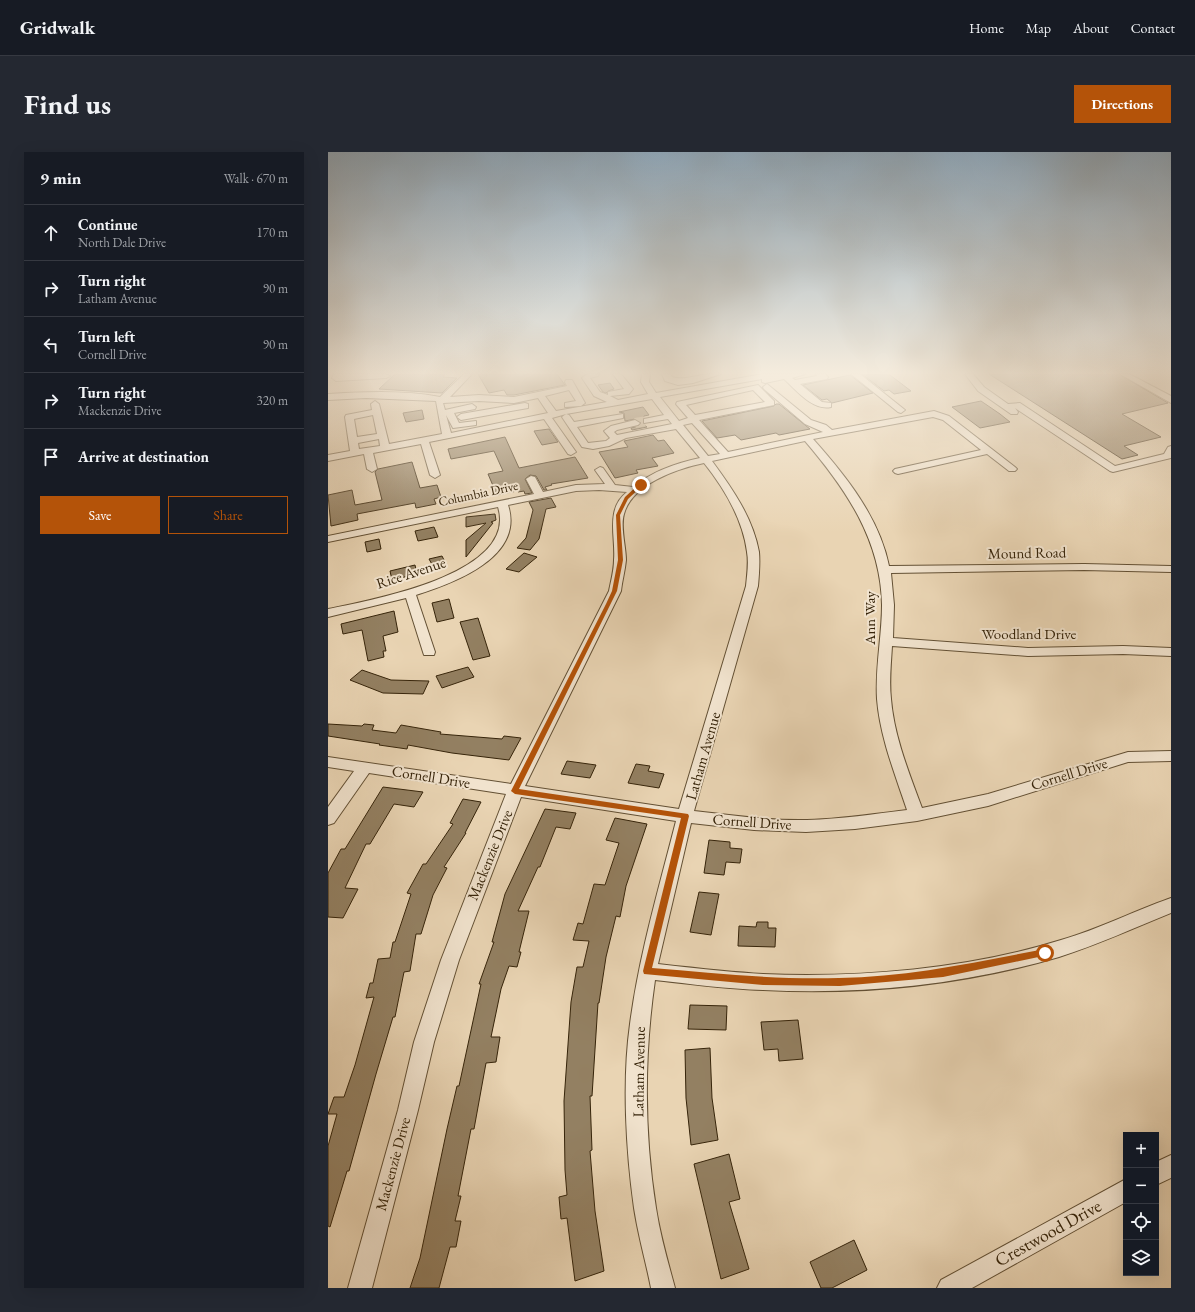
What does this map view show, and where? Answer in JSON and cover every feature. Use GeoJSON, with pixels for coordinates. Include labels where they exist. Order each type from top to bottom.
{"type":"FeatureCollection","features":[{"type":"Feature","properties":{"kind":"street"},"geometry":{"type":"LineString","coordinates":[[355,427],[356,432],[352,438],[355,453]]}},
{"type":"Feature","properties":{"kind":"street"},"geometry":{"type":"LineString","coordinates":[[380,427],[385,447]]}},
{"type":"Feature","properties":{"kind":"street"},"geometry":{"type":"LineString","coordinates":[[445,427],[447,436]]}},
{"type":"Feature","properties":{"kind":"street"},"geometry":{"type":"LineString","coordinates":[[328,458],[498,427]]}},
{"type":"Feature","properties":{"kind":"street"},"geometry":{"type":"LineString","coordinates":[[558,427],[571,452]]}},
{"type":"Feature","properties":{"kind":"street"},"geometry":{"type":"LineString","coordinates":[[573,427],[585,445],[593,446],[609,443],[619,437],[657,430],[664,427]]}},
{"type":"Feature","properties":{"kind":"street"},"geometry":{"type":"LineString","coordinates":[[618,427],[609,431],[619,437]]}},
{"type":"Feature","properties":{"kind":"street","name":"Latham Avenue"},"geometry":{"type":"LineString","coordinates":[[663,1288],[645,1209],[636,1099],[639,1026],[647,971],[685,816],[752,586],[752,548],[736,504],[707,459],[679,427]]}},
{"type":"Feature","properties":{"kind":"street"},"geometry":{"type":"LineString","coordinates":[[702,427],[726,455]]}},
{"type":"Feature","properties":{"kind":"street"},"geometry":{"type":"LineString","coordinates":[[823,427],[830,432]]}},
{"type":"Feature","properties":{"kind":"street","name":"Mackenzie Drive"},"geometry":{"type":"LineString","coordinates":[[360,1288],[408,1110],[426,1035],[450,960],[515,791],[615,591],[620,566],[618,515],[626,498],[648,480],[666,470],[680,465],[859,427]]}},
{"type":"Feature","properties":{"kind":"street","name":"Mackenzie Drive"},"geometry":{"type":"LineString","coordinates":[[956,427],[989,451]]}},
{"type":"Feature","properties":{"kind":"street"},"geometry":{"type":"LineString","coordinates":[[1051,427],[1113,469],[1168,456],[1171,449]]}},
{"type":"Feature","properties":{"kind":"street"},"geometry":{"type":"LineString","coordinates":[[352,438],[382,436]]}},
{"type":"Feature","properties":{"kind":"street","name":"Ann Way"},"geometry":{"type":"LineString","coordinates":[[807,438],[833,467],[862,509],[875,539],[884,570],[888,603],[884,698],[900,771],[917,815]]}},
{"type":"Feature","properties":{"kind":"street"},"geometry":{"type":"LineString","coordinates":[[424,440],[436,475]]}},
{"type":"Feature","properties":{"kind":"street"},"geometry":{"type":"LineString","coordinates":[[368,450],[372,469]]}},
{"type":"Feature","properties":{"kind":"street"},"geometry":{"type":"LineString","coordinates":[[898,471],[989,451],[1012,469]]}},
{"type":"Feature","properties":{"kind":"street"},"geometry":{"type":"LineString","coordinates":[[600,470],[612,488]]}},
{"type":"Feature","properties":{"kind":"street"},"geometry":{"type":"LineString","coordinates":[[531,478],[540,495]]}},
{"type":"Feature","properties":{"kind":"street","name":"Columbia Drive"},"geometry":{"type":"LineString","coordinates":[[328,539],[576,488],[612,488],[635,490]]}},
{"type":"Feature","properties":{"kind":"street","name":"Rice Avenue"},"geometry":{"type":"LineString","coordinates":[[328,613],[410,594],[459,574],[479,562],[491,551],[502,536],[506,524],[506,516],[502,503]]}},
{"type":"Feature","properties":{"kind":"street","name":"Mound Road"},"geometry":{"type":"LineString","coordinates":[[884,570],[1084,567],[1171,568]]}},
{"type":"Feature","properties":{"kind":"street"},"geometry":{"type":"LineString","coordinates":[[410,594],[429,652]]}},
{"type":"Feature","properties":{"kind":"street","name":"Woodland Drive"},"geometry":{"type":"LineString","coordinates":[[887,642],[1028,652],[1123,650],[1171,652]]}},
{"type":"Feature","properties":{"kind":"street","name":"Cornell Drive"},"geometry":{"type":"LineString","coordinates":[[328,762],[685,816],[747,823],[806,826],[861,822],[917,815],[988,800],[1107,762],[1128,757],[1171,756]]}},
{"type":"Feature","properties":{"kind":"street"},"geometry":{"type":"LineString","coordinates":[[328,819],[365,767]]}},
{"type":"Feature","properties":{"kind":"street"},"geometry":{"type":"LineString","coordinates":[[647,971],[763,982],[840,982],[943,973],[1045,953],[1089,938],[1171,905]]}},
{"type":"Feature","properties":{"kind":"street"},"geometry":{"type":"LineString","coordinates":[[1159,1172],[1171,1166]]}},
{"type":"Feature","properties":{"kind":"street","name":"Crestwood Drive"},"geometry":{"type":"LineString","coordinates":[[948,1288],[1123,1192]]}},
{"type":"Feature","properties":{"kind":"building"},"geometry":{"type":"Polygon","coordinates":[[[635,427],[647,427],[632,430],[631,428],[635,427]]]}},
{"type":"Feature","properties":{"kind":"building"},"geometry":{"type":"Polygon","coordinates":[[[707,427],[808,427],[810,429],[779,435],[776,433],[741,440],[735,435],[717,438],[707,427]]]}},
{"type":"Feature","properties":{"kind":"building"},"geometry":{"type":"Polygon","coordinates":[[[1072,427],[1144,427],[1161,437],[1124,446],[1138,455],[1122,459],[1072,427]]]}},
{"type":"Feature","properties":{"kind":"building"},"geometry":{"type":"Polygon","coordinates":[[[549,429],[558,442],[542,445],[534,431],[549,429]]]}},
{"type":"Feature","properties":{"kind":"building"},"geometry":{"type":"Polygon","coordinates":[[[653,435],[658,441],[664,440],[674,453],[652,458],[658,466],[636,470],[638,473],[615,478],[599,452],[628,447],[624,441],[653,435]]]}},
{"type":"Feature","properties":{"kind":"building"},"geometry":{"type":"Polygon","coordinates":[[[505,437],[519,468],[575,457],[588,478],[551,484],[552,485],[545,487],[547,490],[544,490],[536,476],[530,475],[525,479],[532,493],[525,494],[524,491],[517,491],[497,495],[488,474],[503,471],[494,451],[451,459],[448,449],[505,437]]]}},
{"type":"Feature","properties":{"kind":"building"},"geometry":{"type":"Polygon","coordinates":[[[412,462],[420,488],[437,485],[441,497],[434,499],[436,504],[416,508],[415,503],[357,514],[358,520],[331,526],[328,495],[352,490],[355,505],[382,500],[375,472],[378,469],[412,462]]]}},
{"type":"Feature","properties":{"kind":"building"},"geometry":{"type":"Polygon","coordinates":[[[551,498],[556,507],[546,509],[539,539],[530,550],[517,548],[526,538],[533,510],[529,502],[551,498]]]}},
{"type":"Feature","properties":{"kind":"building"},"geometry":{"type":"Polygon","coordinates":[[[495,514],[496,520],[491,522],[493,523],[466,557],[466,540],[486,523],[466,527],[466,517],[495,514]]]}},
{"type":"Feature","properties":{"kind":"building"},"geometry":{"type":"Polygon","coordinates":[[[434,527],[438,537],[418,541],[415,531],[434,527]]]}},
{"type":"Feature","properties":{"kind":"building"},"geometry":{"type":"Polygon","coordinates":[[[379,539],[381,549],[367,552],[365,542],[379,539]]]}},
{"type":"Feature","properties":{"kind":"building"},"geometry":{"type":"Polygon","coordinates":[[[524,553],[537,557],[519,572],[506,569],[524,553]]]}},
{"type":"Feature","properties":{"kind":"building"},"geometry":{"type":"Polygon","coordinates":[[[442,556],[446,564],[434,568],[429,559],[442,556]]]}},
{"type":"Feature","properties":{"kind":"building"},"geometry":{"type":"Polygon","coordinates":[[[415,565],[417,574],[392,580],[390,571],[415,565]]]}},
{"type":"Feature","properties":{"kind":"building"},"geometry":{"type":"Polygon","coordinates":[[[449,599],[454,618],[437,622],[432,603],[449,599]]]}},
{"type":"Feature","properties":{"kind":"building"},"geometry":{"type":"Polygon","coordinates":[[[394,611],[398,632],[383,636],[386,651],[383,651],[384,657],[368,661],[362,630],[343,634],[341,624],[394,611]]]}},
{"type":"Feature","properties":{"kind":"building"},"geometry":{"type":"Polygon","coordinates":[[[478,618],[490,656],[473,660],[460,622],[478,618]]]}},
{"type":"Feature","properties":{"kind":"building"},"geometry":{"type":"Polygon","coordinates":[[[468,667],[474,677],[442,688],[436,676],[468,667]]]}},
{"type":"Feature","properties":{"kind":"building"},"geometry":{"type":"Polygon","coordinates":[[[362,670],[391,680],[429,681],[423,694],[383,693],[350,680],[362,670]]]}},
{"type":"Feature","properties":{"kind":"building"},"geometry":{"type":"Polygon","coordinates":[[[328,724],[362,726],[364,724],[374,725],[372,730],[396,733],[401,725],[441,732],[440,734],[502,739],[504,736],[521,738],[509,760],[452,753],[408,745],[407,749],[328,736],[328,724]]]}},
{"type":"Feature","properties":{"kind":"building"},"geometry":{"type":"Polygon","coordinates":[[[567,761],[596,765],[590,778],[561,774],[567,761]]]}},
{"type":"Feature","properties":{"kind":"building"},"geometry":{"type":"Polygon","coordinates":[[[636,764],[650,766],[648,771],[664,774],[659,788],[628,783],[636,764]]]}},
{"type":"Feature","properties":{"kind":"building"},"geometry":{"type":"Polygon","coordinates":[[[383,787],[423,792],[414,807],[394,804],[370,844],[366,844],[345,888],[358,889],[343,918],[328,917],[328,873],[341,849],[345,849],[383,787]]]}},
{"type":"Feature","properties":{"kind":"building"},"geometry":{"type":"Polygon","coordinates":[[[463,799],[481,802],[466,833],[444,867],[447,868],[433,895],[421,934],[416,934],[410,971],[404,972],[395,1017],[393,1017],[349,1171],[347,1171],[330,1227],[328,1226],[328,1146],[337,1114],[328,1114],[334,1097],[344,1097],[355,1065],[374,997],[366,998],[370,983],[373,983],[378,959],[390,958],[393,942],[395,942],[411,894],[407,893],[423,864],[426,864],[453,824],[450,823],[463,799]]]}},
{"type":"Feature","properties":{"kind":"building"},"geometry":{"type":"Polygon","coordinates":[[[545,809],[576,813],[570,829],[556,827],[540,867],[538,867],[518,911],[529,911],[517,967],[509,966],[501,989],[491,1037],[500,1037],[496,1062],[486,1063],[474,1129],[471,1129],[458,1196],[461,1196],[455,1221],[461,1221],[456,1247],[450,1247],[439,1288],[410,1288],[420,1258],[447,1129],[457,1086],[459,1086],[481,984],[479,984],[494,942],[492,942],[505,894],[545,809]]]}},
{"type":"Feature","properties":{"kind":"building"},"geometry":{"type":"Polygon","coordinates":[[[615,818],[647,824],[626,886],[620,917],[616,916],[606,957],[598,1003],[592,1096],[590,1096],[592,1150],[590,1151],[595,1211],[604,1271],[575,1281],[567,1218],[561,1219],[559,1197],[567,1195],[565,1170],[564,1101],[571,1002],[577,967],[583,967],[589,941],[573,940],[578,923],[583,924],[594,884],[605,885],[619,843],[606,840],[615,818]]]}},
{"type":"Feature","properties":{"kind":"building"},"geometry":{"type":"Polygon","coordinates":[[[709,840],[730,842],[730,848],[742,849],[740,863],[726,862],[724,875],[704,873],[709,840]]]}},
{"type":"Feature","properties":{"kind":"building"},"geometry":{"type":"Polygon","coordinates":[[[699,892],[719,894],[711,935],[690,932],[699,892]]]}},
{"type":"Feature","properties":{"kind":"building"},"geometry":{"type":"Polygon","coordinates":[[[757,922],[768,922],[768,928],[776,928],[775,947],[738,946],[739,926],[756,927],[757,922]]]}},
{"type":"Feature","properties":{"kind":"building"},"geometry":{"type":"Polygon","coordinates":[[[690,1005],[727,1006],[726,1030],[688,1029],[690,1005]]]}},
{"type":"Feature","properties":{"kind":"building"},"geometry":{"type":"Polygon","coordinates":[[[798,1020],[803,1059],[779,1061],[778,1049],[764,1050],[761,1022],[798,1020]]]}},
{"type":"Feature","properties":{"kind":"building"},"geometry":{"type":"Polygon","coordinates":[[[710,1048],[712,1098],[718,1140],[691,1145],[686,1098],[685,1050],[710,1048]]]}},
{"type":"Feature","properties":{"kind":"building"},"geometry":{"type":"Polygon","coordinates":[[[729,1154],[740,1199],[729,1202],[749,1269],[721,1279],[694,1164],[729,1154]]]}},
{"type":"Feature","properties":{"kind":"building"},"geometry":{"type":"Polygon","coordinates":[[[854,1240],[867,1270],[832,1288],[821,1288],[810,1262],[854,1240]]]}},
{"type":"Feature","properties":{"kind":"route"},"geometry":{"type":"LineString","coordinates":[[641,485],[626,498],[618,515],[620,560],[615,591],[558,708],[515,791],[685,816],[647,971],[763,982],[840,982],[891,979],[943,973],[1045,953]]}}]}
